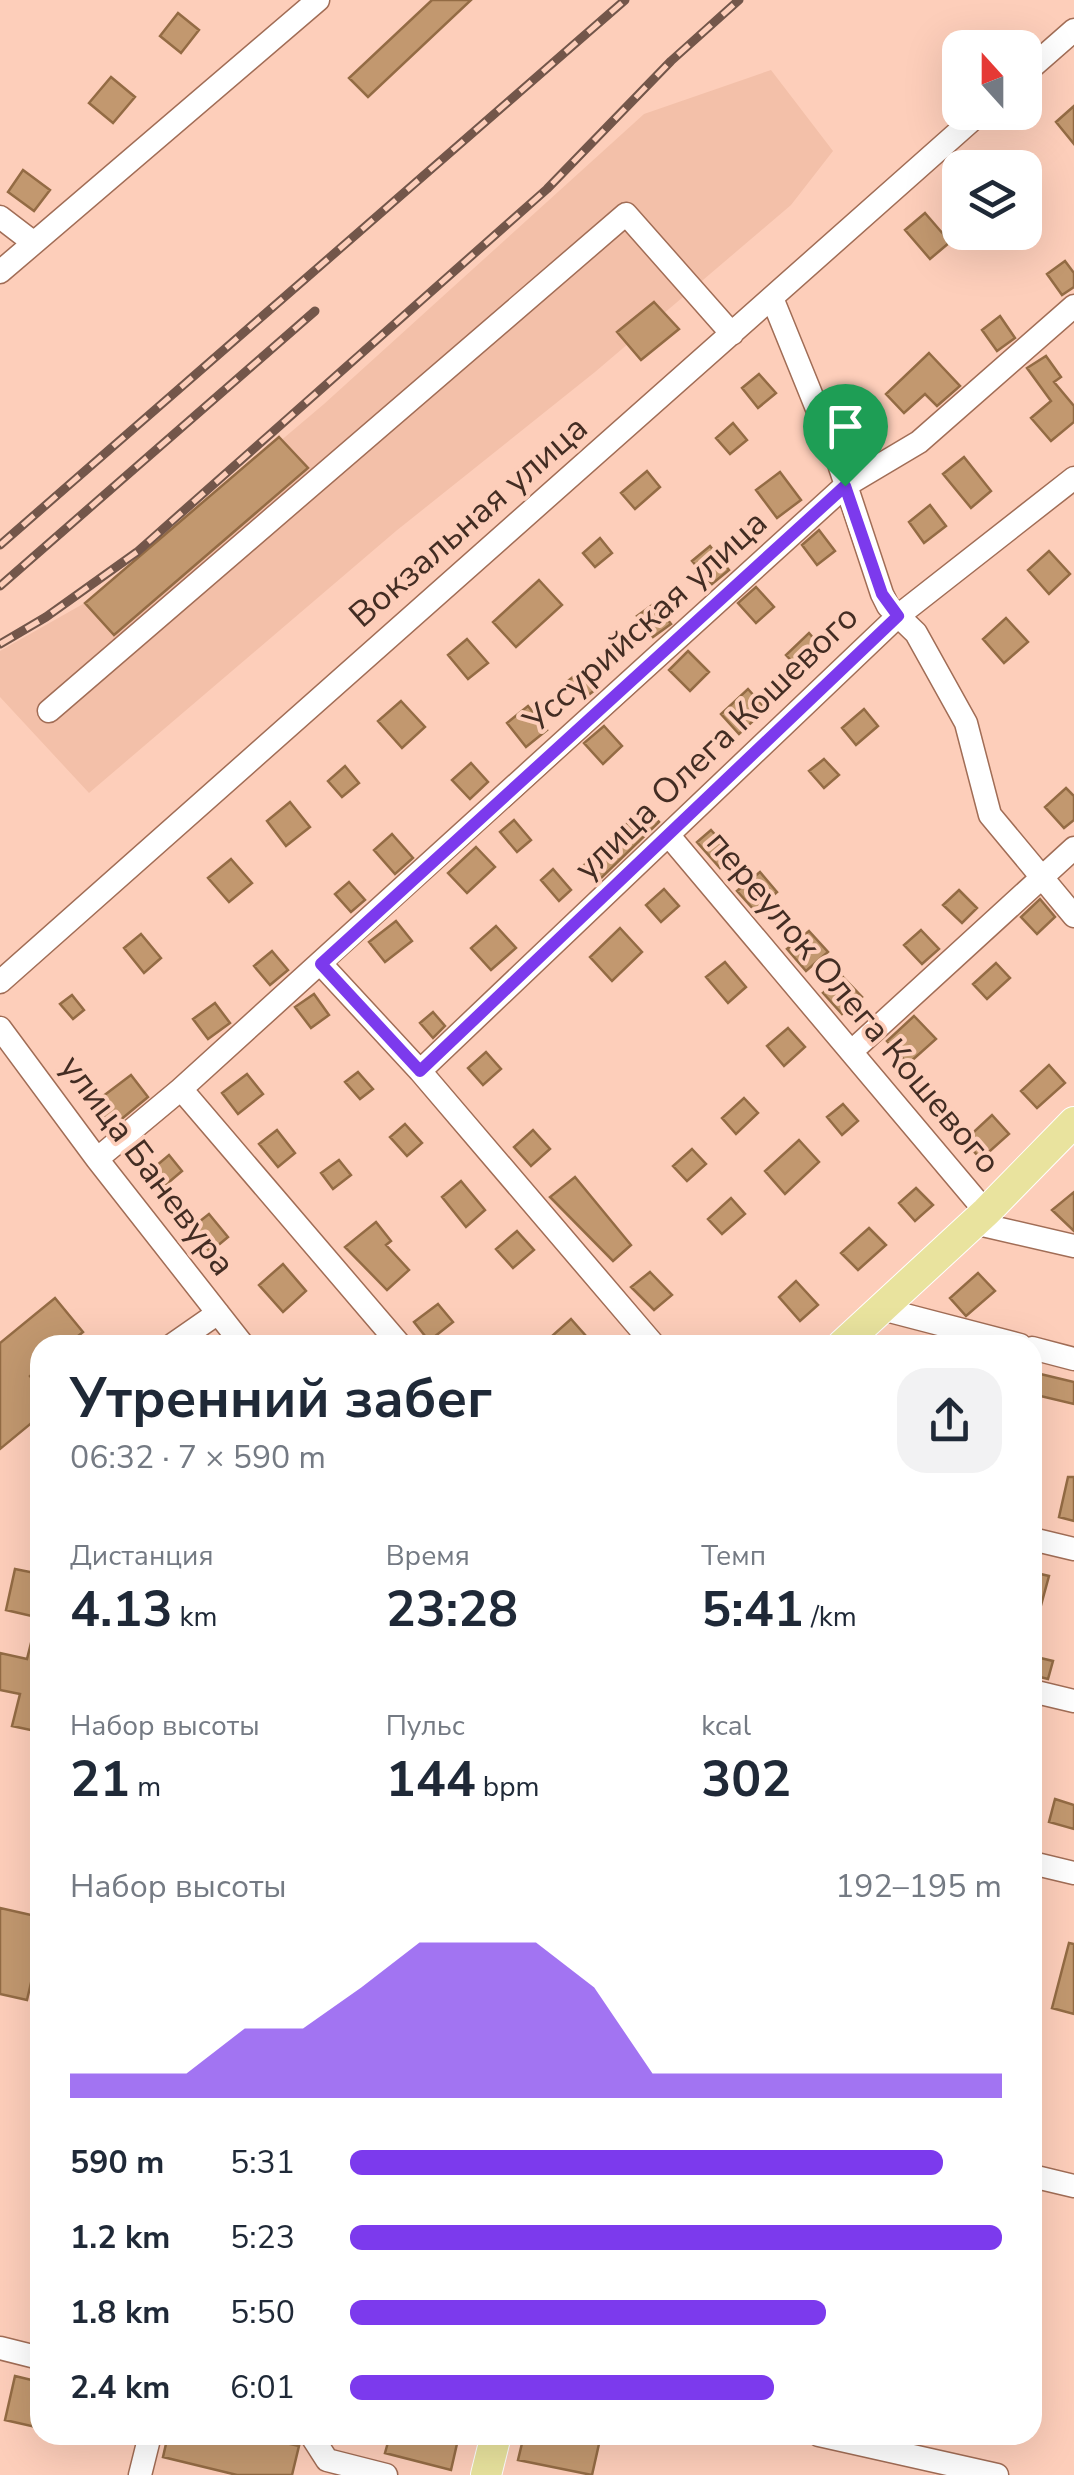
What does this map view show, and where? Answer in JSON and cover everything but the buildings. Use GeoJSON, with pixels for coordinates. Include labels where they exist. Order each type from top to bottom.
{"type":"FeatureCollection","features":[{"type":"Feature","properties":{"kind":"main road"},"geometry":{"type":"LineString","coordinates":[[853,1335],[980,1217],[1074,1122]]}},
{"type":"Feature","properties":{"kind":"main road"},"geometry":{"type":"LineString","coordinates":[[486,2475],[494,2445]]}},
{"type":"Feature","properties":{"kind":"street"},"geometry":{"type":"LineString","coordinates":[[0,272],[318,0]]}},
{"type":"Feature","properties":{"kind":"street"},"geometry":{"type":"LineString","coordinates":[[1042,58],[1074,30]]}},
{"type":"Feature","properties":{"kind":"street","name":"Вокзальная улица"},"geometry":{"type":"LineString","coordinates":[[0,982],[960,130]]}},
{"type":"Feature","properties":{"kind":"street"},"geometry":{"type":"LineString","coordinates":[[49,711],[626,214],[732,334]]}},
{"type":"Feature","properties":{"kind":"street"},"geometry":{"type":"LineString","coordinates":[[0,217],[34,243]]}},
{"type":"Feature","properties":{"kind":"street"},"geometry":{"type":"LineString","coordinates":[[772,298],[837,458],[882,594],[916,633],[966,723],[990,815],[1074,916]]}},
{"type":"Feature","properties":{"kind":"street","name":"Уссурийская улица"},"geometry":{"type":"LineString","coordinates":[[97,1159],[321,964],[845,486],[919,442],[1074,306]]}},
{"type":"Feature","properties":{"kind":"street","name":"улица Олега Кошевого"},"geometry":{"type":"LineString","coordinates":[[420,1071],[898,616],[1074,478]]}},
{"type":"Feature","properties":{"kind":"street","name":"переулок Олега Кошевого"},"geometry":{"type":"LineString","coordinates":[[670,837],[852,1050],[980,1217]]}},
{"type":"Feature","properties":{"kind":"street"},"geometry":{"type":"LineString","coordinates":[[852,1050],[1074,848]]}},
{"type":"Feature","properties":{"kind":"street"},"geometry":{"type":"LineString","coordinates":[[321,964],[420,1071],[645,1335]]}},
{"type":"Feature","properties":{"kind":"street","name":"улица Баневура"},"geometry":{"type":"LineString","coordinates":[[0,1028],[234,1335]]}},
{"type":"Feature","properties":{"kind":"street"},"geometry":{"type":"LineString","coordinates":[[181,1089],[391,1335]]}},
{"type":"Feature","properties":{"kind":"street"},"geometry":{"type":"LineString","coordinates":[[980,1217],[1074,1246]]}},
{"type":"Feature","properties":{"kind":"street"},"geometry":{"type":"LineString","coordinates":[[882,1309],[982,1335]]}},
{"type":"Feature","properties":{"kind":"street"},"geometry":{"type":"LineString","coordinates":[[186,1335],[218,1313]]}},
{"type":"Feature","properties":{"kind":"street"},"geometry":{"type":"LineString","coordinates":[[1042,1351],[1074,1359]]}},
{"type":"Feature","properties":{"kind":"street"},"geometry":{"type":"LineString","coordinates":[[1042,1541],[1074,1549]]}},
{"type":"Feature","properties":{"kind":"street"},"geometry":{"type":"LineString","coordinates":[[1042,1693],[1074,1701]]}},
{"type":"Feature","properties":{"kind":"street"},"geometry":{"type":"LineString","coordinates":[[1042,1865],[1074,1873]]}},
{"type":"Feature","properties":{"kind":"street"},"geometry":{"type":"LineString","coordinates":[[1042,2178],[1074,2186]]}},
{"type":"Feature","properties":{"kind":"street"},"geometry":{"type":"LineString","coordinates":[[0,2348],[30,2356]]}},
{"type":"Feature","properties":{"kind":"street"},"geometry":{"type":"LineString","coordinates":[[140,2475],[148,2445]]}},
{"type":"Feature","properties":{"kind":"street"},"geometry":{"type":"LineString","coordinates":[[317,2445],[327,2460],[386,2475]]}},
{"type":"Feature","properties":{"kind":"street"},"geometry":{"type":"LineString","coordinates":[[864,2445],[997,2475]]}},
{"type":"Feature","properties":{"kind":"shaded area"},"geometry":{"type":"Polygon","coordinates":[[[771,70],[833,151],[791,205],[595,372],[396,531],[89,793],[0,697],[0,651],[97,596],[324,404],[644,114],[771,70]]]}},
{"type":"Feature","properties":{"kind":"railway"},"geometry":{"type":"LineString","coordinates":[[0,545],[625,0]]}},
{"type":"Feature","properties":{"kind":"railway"},"geometry":{"type":"LineString","coordinates":[[0,644],[46,617],[137,552],[547,189],[671,61],[739,0]]}},
{"type":"Feature","properties":{"kind":"railway"},"geometry":{"type":"LineString","coordinates":[[0,586],[315,311]]}},
{"type":"Feature","properties":{"kind":"route"},"geometry":{"type":"LineString","coordinates":[[845,486],[882,594],[898,616],[420,1071],[321,964],[845,486]]}}]}
